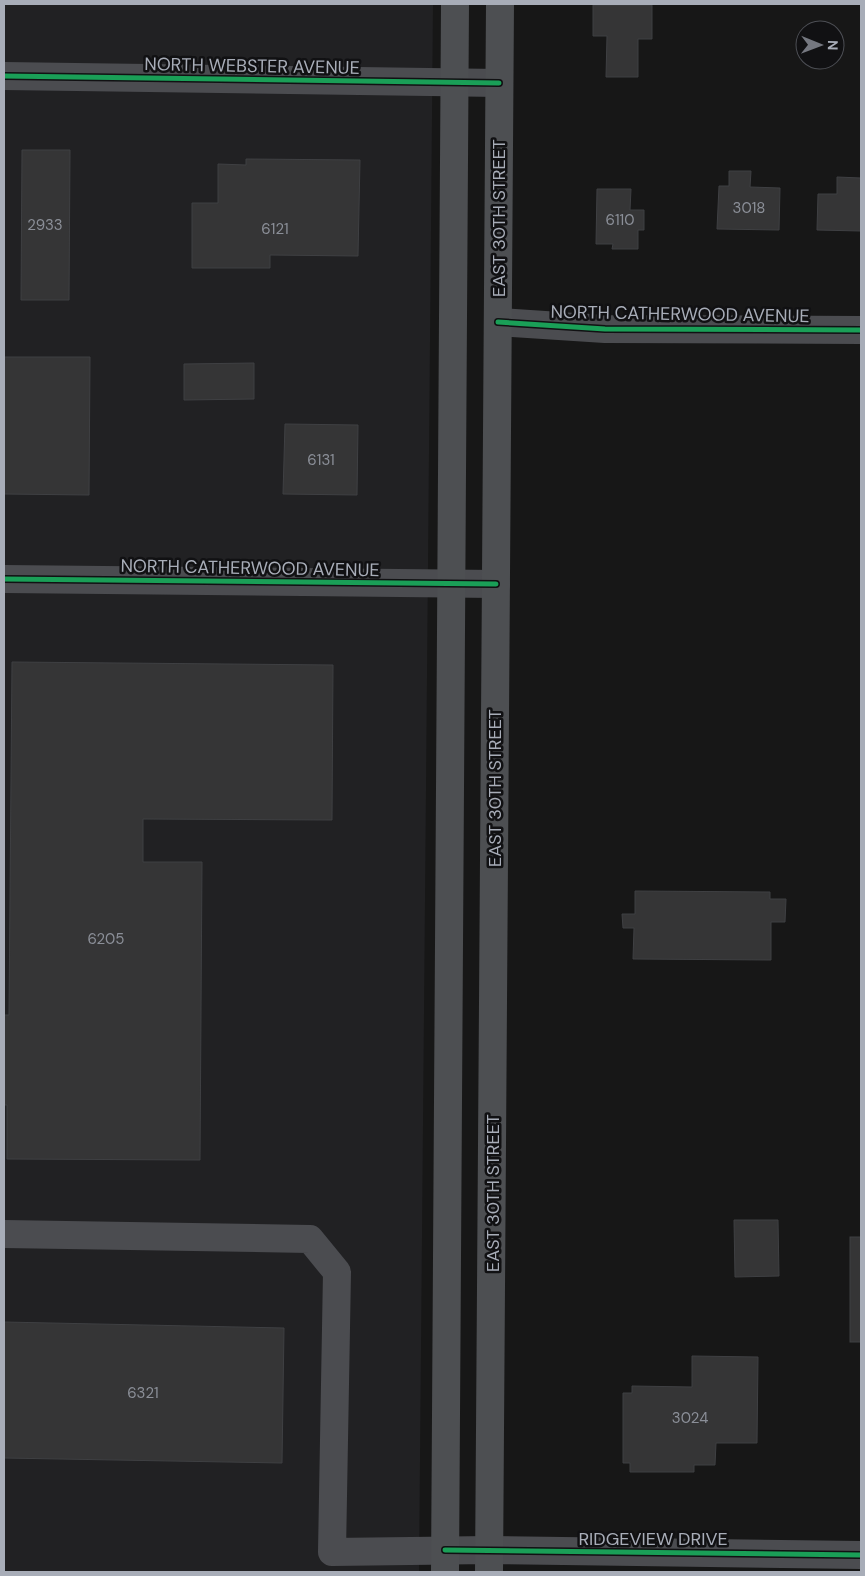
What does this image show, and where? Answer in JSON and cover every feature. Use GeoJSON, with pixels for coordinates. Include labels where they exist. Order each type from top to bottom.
{"type":"FeatureCollection","features":[{"type":"Feature","properties":{"kind":"main road"},"geometry":{"type":"LineString","coordinates":[[445,1561],[455,4]]}},
{"type":"Feature","properties":{"kind":"main road","name":"EAST 30TH STREET"},"geometry":{"type":"LineString","coordinates":[[489,1561],[500,4]]}},
{"type":"Feature","properties":{"kind":"street","name":"NORTH WEBSTER AVENUE"},"geometry":{"type":"LineString","coordinates":[[4,76],[499,83]]}},
{"type":"Feature","properties":{"kind":"street","name":"NORTH CATHERWOOD AVENUE"},"geometry":{"type":"LineString","coordinates":[[498,322],[605,329],[861,330]]}},
{"type":"Feature","properties":{"kind":"street","name":"NORTH CATHERWOOD AVENUE"},"geometry":{"type":"LineString","coordinates":[[4,579],[496,584]]}},
{"type":"Feature","properties":{"kind":"street"},"geometry":{"type":"LineString","coordinates":[[4,1234],[310,1239],[337,1272],[332,1562]]}},
{"type":"Feature","properties":{"kind":"street","name":"RIDGEVIEW DRIVE"},"geometry":{"type":"LineString","coordinates":[[332,1562],[861,1555]]}},
{"type":"Feature","properties":{"kind":"shaded area"},"geometry":{"type":"Polygon","coordinates":[[[4,4],[433,4],[419,1572],[4,1572],[4,4]]]}},
{"type":"Feature","properties":{"kind":"building"},"geometry":{"type":"Polygon","coordinates":[[[593,5],[652,5],[652,39],[638,39],[638,77],[606,77],[607,36],[593,36],[593,5]]]}},
{"type":"Feature","properties":{"kind":"building"},"geometry":{"type":"Polygon","coordinates":[[[22,150],[70,150],[69,300],[21,300],[22,150]]]}},
{"type":"Feature","properties":{"kind":"building"},"geometry":{"type":"Polygon","coordinates":[[[246,159],[360,160],[358,256],[270,255],[270,268],[192,268],[192,203],[218,203],[218,164],[246,165],[246,159]]]}},
{"type":"Feature","properties":{"kind":"building"},"geometry":{"type":"Polygon","coordinates":[[[729,171],[751,171],[750,187],[780,188],[779,230],[717,229],[719,186],[729,186],[729,171]]]}},
{"type":"Feature","properties":{"kind":"building"},"geometry":{"type":"Polygon","coordinates":[[[837,177],[861,178],[861,231],[817,230],[818,194],[837,194],[837,177]]]}},
{"type":"Feature","properties":{"kind":"building"},"geometry":{"type":"Polygon","coordinates":[[[597,189],[631,189],[630,210],[644,210],[644,230],[638,230],[638,249],[612,249],[613,244],[596,244],[597,189]]]}},
{"type":"Feature","properties":{"kind":"building"},"geometry":{"type":"Polygon","coordinates":[[[4,357],[90,357],[89,495],[4,494],[4,357]]]}},
{"type":"Feature","properties":{"kind":"building"},"geometry":{"type":"Polygon","coordinates":[[[254,363],[254,399],[184,400],[184,364],[254,363]]]}},
{"type":"Feature","properties":{"kind":"building"},"geometry":{"type":"Polygon","coordinates":[[[285,424],[358,425],[357,495],[283,494],[285,424]]]}},
{"type":"Feature","properties":{"kind":"building"},"geometry":{"type":"Polygon","coordinates":[[[12,662],[333,665],[332,820],[143,819],[143,862],[202,862],[200,1160],[7,1159],[7,1105],[4,1105],[4,1015],[9,1015],[12,662]]]}},
{"type":"Feature","properties":{"kind":"building"},"geometry":{"type":"Polygon","coordinates":[[[635,891],[770,892],[770,899],[786,899],[785,922],[771,922],[771,960],[633,959],[634,928],[623,928],[622,914],[635,914],[635,891]]]}},
{"type":"Feature","properties":{"kind":"building"},"geometry":{"type":"Polygon","coordinates":[[[734,1220],[778,1220],[779,1276],[735,1277],[734,1220]]]}},
{"type":"Feature","properties":{"kind":"building"},"geometry":{"type":"Polygon","coordinates":[[[850,1237],[861,1237],[861,1342],[850,1342],[850,1237]]]}},
{"type":"Feature","properties":{"kind":"building"},"geometry":{"type":"Polygon","coordinates":[[[4,1322],[284,1328],[282,1463],[4,1458],[4,1322]]]}},
{"type":"Feature","properties":{"kind":"building"},"geometry":{"type":"Polygon","coordinates":[[[692,1356],[758,1357],[757,1443],[716,1443],[715,1465],[694,1465],[694,1472],[630,1472],[630,1463],[623,1463],[623,1393],[632,1393],[632,1386],[692,1387],[692,1356]]]}},
{"type":"Feature","properties":{"kind":"cycle path"},"geometry":{"type":"LineString","coordinates":[[4,76],[499,83]]}},
{"type":"Feature","properties":{"kind":"cycle path"},"geometry":{"type":"LineString","coordinates":[[498,322],[605,329],[861,330]]}},
{"type":"Feature","properties":{"kind":"cycle path"},"geometry":{"type":"LineString","coordinates":[[4,579],[496,584]]}},
{"type":"Feature","properties":{"kind":"cycle path"},"geometry":{"type":"LineString","coordinates":[[445,1550],[861,1555]]}}]}
